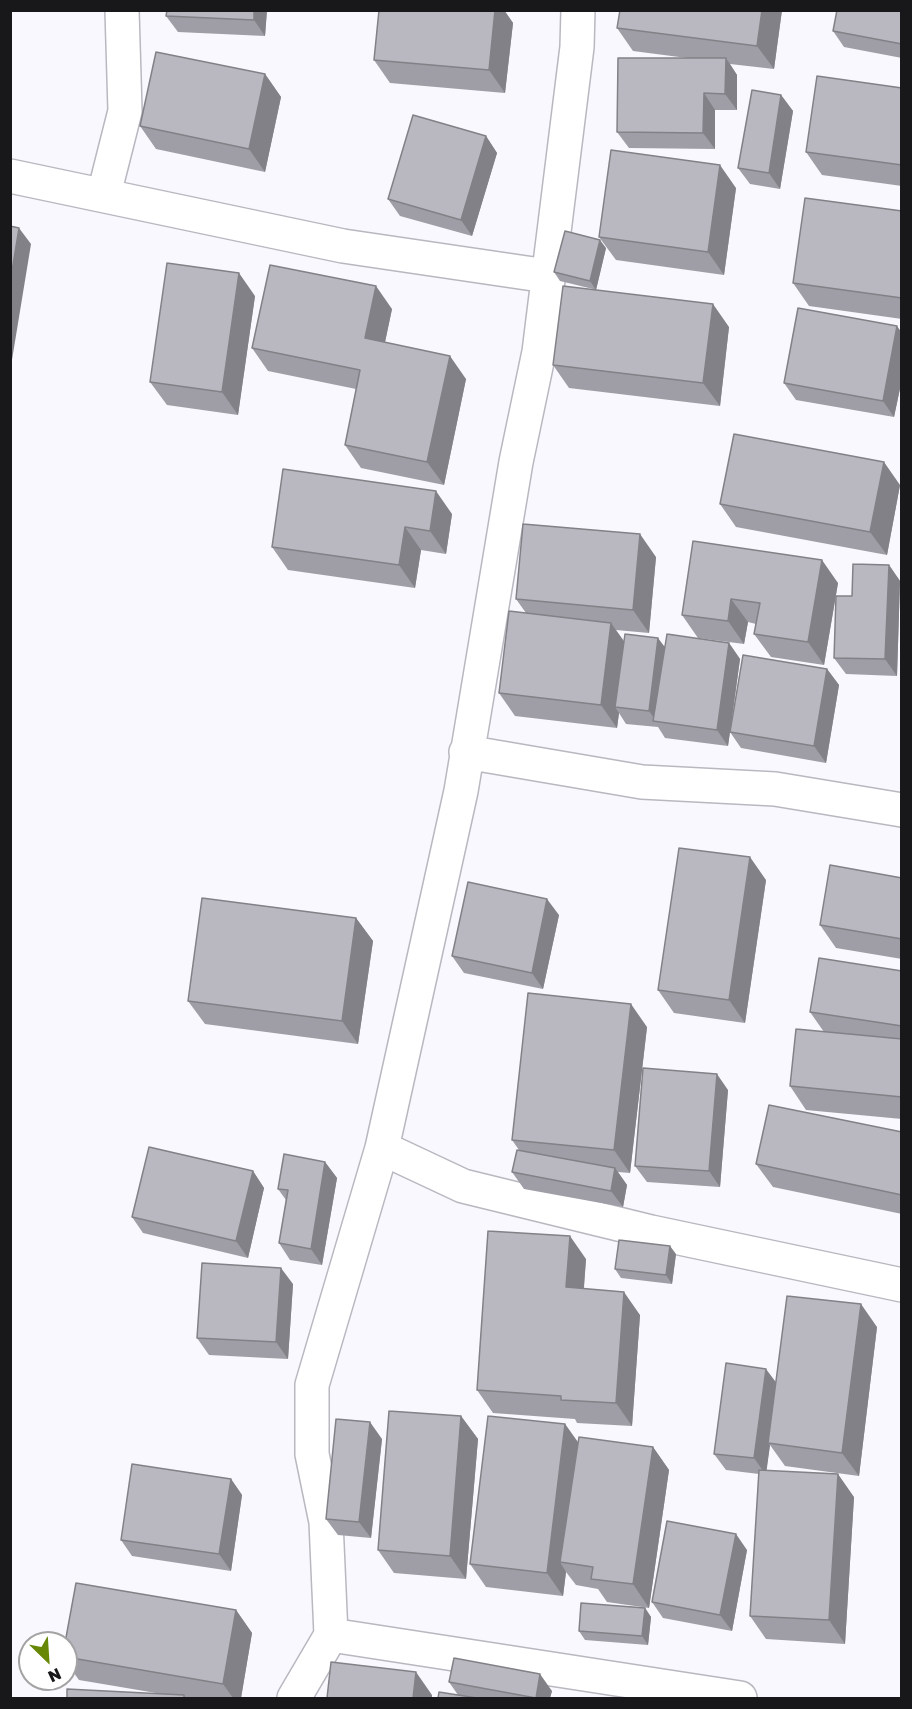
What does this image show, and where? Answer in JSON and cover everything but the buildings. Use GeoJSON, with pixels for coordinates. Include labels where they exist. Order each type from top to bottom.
{"type":"FeatureCollection","features":[{"type":"Feature","properties":{"kind":"street"},"geometry":{"type":"LineString","coordinates":[[104,194],[126,111],[122,10]]}},
{"type":"Feature","properties":{"kind":"street"},"geometry":{"type":"LineString","coordinates":[[294,1698],[331,1635],[326,1522],[312,1454],[312,1385],[382,1148],[461,791],[516,462],[539,352],[577,46],[578,10]]}},
{"type":"Feature","properties":{"kind":"street"},"geometry":{"type":"LineString","coordinates":[[10,176],[343,246],[547,276]]}},
{"type":"Feature","properties":{"kind":"street"},"geometry":{"type":"LineString","coordinates":[[466,752],[642,782],[774,789],[902,810]]}},
{"type":"Feature","properties":{"kind":"street"},"geometry":{"type":"LineString","coordinates":[[382,1148],[463,1186],[651,1232],[902,1285]]}},
{"type":"Feature","properties":{"kind":"street"},"geometry":{"type":"LineString","coordinates":[[331,1635],[740,1698]]}}]}
